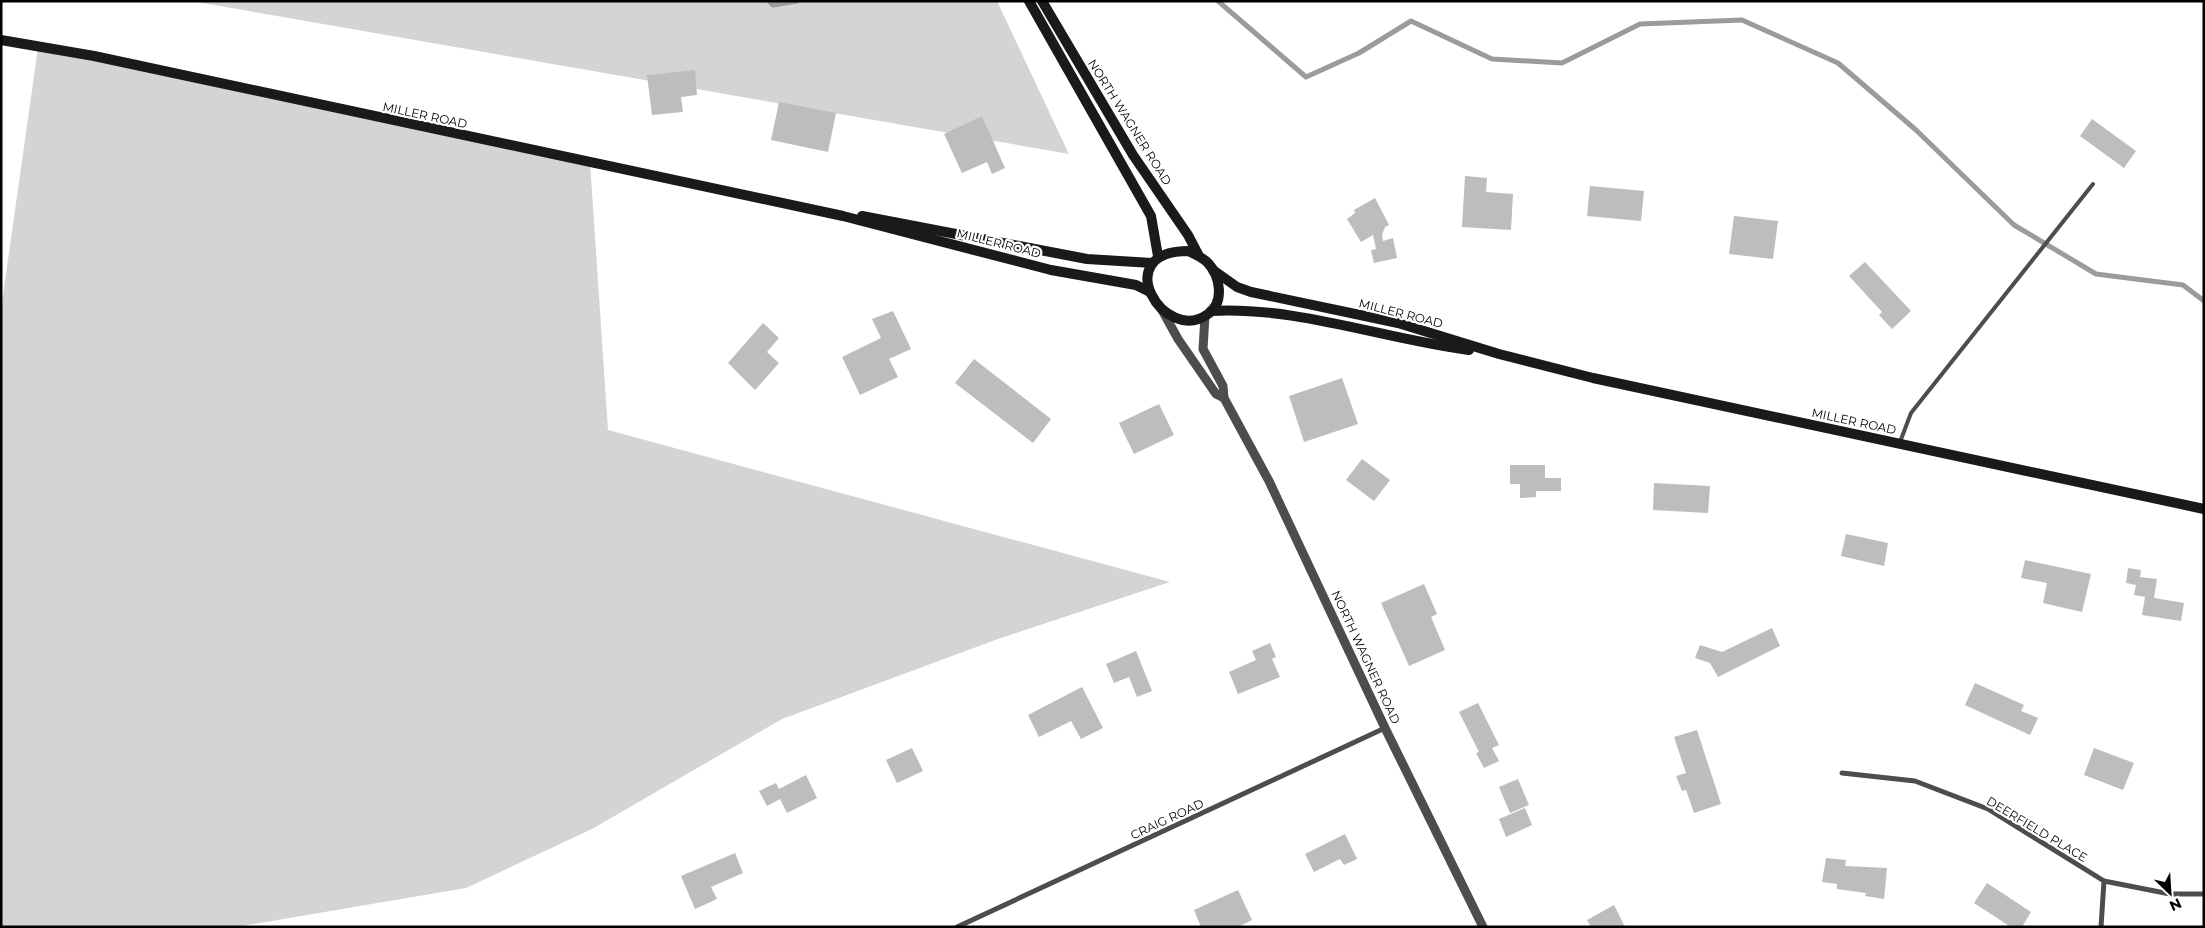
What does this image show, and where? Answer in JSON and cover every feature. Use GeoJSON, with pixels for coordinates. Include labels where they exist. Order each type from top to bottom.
{"type":"FeatureCollection","features":[{"type":"Feature","properties":{"kind":"main road","name":"NORTH WAGNER ROAD"},"geometry":{"type":"LineString","coordinates":[[1029,1],[1151,216],[1155,260]]}},
{"type":"Feature","properties":{"kind":"main road","name":"NORTH WAGNER ROAD"},"geometry":{"type":"LineString","coordinates":[[1042,1],[1133,155],[1188,235],[1198,256]]}},
{"type":"Feature","properties":{"kind":"main road","name":"MILLER ROAD"},"geometry":{"type":"LineString","coordinates":[[1,40],[103,58],[843,216],[1051,270],[1136,285],[1150,292]]}},
{"type":"Feature","properties":{"kind":"main road","name":"MILLER ROAD"},"geometry":{"type":"LineString","coordinates":[[843,216],[869,216],[1087,259],[1155,260]]}},
{"type":"Feature","properties":{"kind":"main road"},"geometry":{"type":"LineString","coordinates":[[1178,251],[1188,251],[1198,256],[1213,270],[1219,297],[1208,313],[1194,320],[1173,318],[1162,310],[1150,292],[1148,274],[1155,260],[1178,251]]}},
{"type":"Feature","properties":{"kind":"main road","name":"MILLER ROAD"},"geometry":{"type":"LineString","coordinates":[[1213,270],[1237,287],[1251,292],[1398,323],[1499,354],[1593,378],[2204,509]]}},
{"type":"Feature","properties":{"kind":"main road","name":"MILLER ROAD"},"geometry":{"type":"LineString","coordinates":[[1208,313],[1231,310],[1276,313],[1450,347],[1499,354]]}},
{"type":"Feature","properties":{"kind":"street","name":"NORTH WAGNER ROAD"},"geometry":{"type":"LineString","coordinates":[[1162,310],[1178,338],[1216,394],[1224,398]]}},
{"type":"Feature","properties":{"kind":"street","name":"NORTH WAGNER ROAD"},"geometry":{"type":"LineString","coordinates":[[1208,313],[1203,349],[1223,386],[1224,398],[1269,481],[1385,728],[1483,927]]}},
{"type":"Feature","properties":{"kind":"street","name":"CRAIG ROAD"},"geometry":{"type":"LineString","coordinates":[[957,927],[1385,728]]}},
{"type":"Feature","properties":{"kind":"street","name":"DEERFIELD PLACE"},"geometry":{"type":"LineString","coordinates":[[1842,773],[1915,780],[1988,809],[2104,881]]}},
{"type":"Feature","properties":{"kind":"street"},"geometry":{"type":"LineString","coordinates":[[2101,927],[2104,881],[2170,894],[2204,894]]}},
{"type":"Feature","properties":{"kind":"lane"},"geometry":{"type":"LineString","coordinates":[[1899,444],[1911,413],[2093,184]]}},
{"type":"Feature","properties":{"kind":"shaded area"},"geometry":{"type":"Polygon","coordinates":[[[191,1],[997,1],[1069,154],[191,1]]]}},
{"type":"Feature","properties":{"kind":"shaded area"},"geometry":{"type":"Polygon","coordinates":[[[38,48],[590,162],[608,430],[1170,582],[998,639],[782,719],[592,829],[466,888],[236,927],[1,927],[1,309],[38,48]]]}},
{"type":"Feature","properties":{"kind":"building"},"geometry":{"type":"Polygon","coordinates":[[[695,70],[697,95],[681,97],[683,112],[652,115],[647,75],[695,70]]]}},
{"type":"Feature","properties":{"kind":"building"},"geometry":{"type":"Polygon","coordinates":[[[779,102],[836,113],[828,152],[771,140],[779,102]]]}},
{"type":"Feature","properties":{"kind":"building"},"geometry":{"type":"Polygon","coordinates":[[[982,116],[1005,168],[992,174],[987,162],[962,173],[944,134],[982,116]]]}},
{"type":"Feature","properties":{"kind":"building"},"geometry":{"type":"Polygon","coordinates":[[[2092,119],[2136,151],[2124,168],[2080,136],[2092,119]]]}},
{"type":"Feature","properties":{"kind":"building"},"geometry":{"type":"Polygon","coordinates":[[[1465,176],[1487,178],[1486,192],[1513,194],[1511,230],[1462,227],[1465,176]]]}},
{"type":"Feature","properties":{"kind":"building"},"geometry":{"type":"Polygon","coordinates":[[[1590,186],[1644,191],[1641,221],[1587,216],[1590,186]]]}},
{"type":"Feature","properties":{"kind":"building"},"geometry":{"type":"Polygon","coordinates":[[[1375,198],[1389,225],[1385,227],[1382,235],[1383,241],[1393,238],[1397,258],[1374,263],[1371,250],[1376,249],[1373,235],[1361,242],[1347,219],[1355,213],[1354,210],[1375,198]]]}},
{"type":"Feature","properties":{"kind":"building"},"geometry":{"type":"Polygon","coordinates":[[[1734,216],[1778,221],[1773,259],[1729,254],[1734,216]]]}},
{"type":"Feature","properties":{"kind":"building"},"geometry":{"type":"Polygon","coordinates":[[[1865,262],[1911,311],[1892,329],[1879,315],[1882,312],[1849,276],[1865,262]]]}},
{"type":"Feature","properties":{"kind":"building"},"geometry":{"type":"Polygon","coordinates":[[[893,311],[911,349],[889,359],[898,377],[860,395],[842,357],[881,338],[872,319],[893,311]]]}},
{"type":"Feature","properties":{"kind":"building"},"geometry":{"type":"Polygon","coordinates":[[[763,323],[779,338],[767,352],[779,363],[755,390],[728,363],[763,323]]]}},
{"type":"Feature","properties":{"kind":"building"},"geometry":{"type":"Polygon","coordinates":[[[974,359],[1051,419],[1033,443],[955,383],[974,359]]]}},
{"type":"Feature","properties":{"kind":"building"},"geometry":{"type":"Polygon","coordinates":[[[1342,378],[1358,424],[1304,442],[1289,396],[1342,378]]]}},
{"type":"Feature","properties":{"kind":"building"},"geometry":{"type":"Polygon","coordinates":[[[1159,404],[1174,435],[1134,454],[1119,423],[1159,404]]]}},
{"type":"Feature","properties":{"kind":"building"},"geometry":{"type":"Polygon","coordinates":[[[1362,459],[1390,480],[1374,501],[1346,480],[1362,459]]]}},
{"type":"Feature","properties":{"kind":"building"},"geometry":{"type":"Polygon","coordinates":[[[1510,465],[1545,465],[1545,478],[1561,478],[1561,491],[1536,491],[1536,497],[1520,498],[1520,484],[1510,484],[1510,465]]]}},
{"type":"Feature","properties":{"kind":"building"},"geometry":{"type":"Polygon","coordinates":[[[1654,483],[1710,486],[1708,513],[1653,510],[1654,483]]]}},
{"type":"Feature","properties":{"kind":"building"},"geometry":{"type":"Polygon","coordinates":[[[1846,534],[1888,543],[1884,566],[1841,556],[1846,534]]]}},
{"type":"Feature","properties":{"kind":"building"},"geometry":{"type":"Polygon","coordinates":[[[2025,560],[2091,574],[2082,612],[2043,603],[2047,583],[2021,578],[2025,560]]]}},
{"type":"Feature","properties":{"kind":"building"},"geometry":{"type":"Polygon","coordinates":[[[2128,568],[2141,570],[2140,577],[2157,579],[2154,598],[2184,603],[2181,621],[2142,615],[2145,597],[2134,595],[2136,585],[2126,583],[2128,568]]]}},
{"type":"Feature","properties":{"kind":"building"},"geometry":{"type":"Polygon","coordinates":[[[1424,584],[1437,614],[1431,617],[1445,650],[1409,666],[1381,603],[1424,584]]]}},
{"type":"Feature","properties":{"kind":"building"},"geometry":{"type":"Polygon","coordinates":[[[1772,628],[1780,646],[1718,677],[1710,663],[1695,658],[1700,645],[1722,652],[1772,628]]]}},
{"type":"Feature","properties":{"kind":"building"},"geometry":{"type":"Polygon","coordinates":[[[1270,643],[1276,657],[1272,659],[1280,677],[1238,694],[1229,672],[1256,660],[1252,651],[1270,643]]]}},
{"type":"Feature","properties":{"kind":"building"},"geometry":{"type":"Polygon","coordinates":[[[1136,651],[1152,691],[1137,697],[1129,677],[1114,683],[1106,664],[1136,651]]]}},
{"type":"Feature","properties":{"kind":"building"},"geometry":{"type":"Polygon","coordinates":[[[1975,683],[2024,705],[2021,711],[2038,718],[2030,735],[1965,705],[1975,683]]]}},
{"type":"Feature","properties":{"kind":"building"},"geometry":{"type":"Polygon","coordinates":[[[1082,687],[1103,728],[1081,739],[1071,721],[1039,737],[1028,715],[1082,687]]]}},
{"type":"Feature","properties":{"kind":"building"},"geometry":{"type":"Polygon","coordinates":[[[1478,703],[1499,745],[1492,748],[1499,761],[1484,768],[1476,753],[1479,752],[1459,712],[1478,703]]]}},
{"type":"Feature","properties":{"kind":"building"},"geometry":{"type":"Polygon","coordinates":[[[1697,730],[1721,804],[1694,813],[1686,790],[1682,791],[1676,776],[1686,773],[1674,737],[1697,730]]]}},
{"type":"Feature","properties":{"kind":"building"},"geometry":{"type":"Polygon","coordinates":[[[912,748],[923,771],[897,783],[886,760],[912,748]]]}},
{"type":"Feature","properties":{"kind":"building"},"geometry":{"type":"Polygon","coordinates":[[[2094,748],[2134,763],[2123,790],[2084,775],[2094,748]]]}},
{"type":"Feature","properties":{"kind":"building"},"geometry":{"type":"Polygon","coordinates":[[[806,775],[817,798],[787,813],[780,799],[767,806],[759,791],[776,783],[779,789],[806,775]]]}},
{"type":"Feature","properties":{"kind":"building"},"geometry":{"type":"Polygon","coordinates":[[[1518,779],[1529,805],[1510,813],[1499,787],[1518,779]]]}},
{"type":"Feature","properties":{"kind":"building"},"geometry":{"type":"Polygon","coordinates":[[[1525,808],[1532,825],[1506,837],[1499,819],[1525,808]]]}},
{"type":"Feature","properties":{"kind":"building"},"geometry":{"type":"Polygon","coordinates":[[[1345,834],[1357,859],[1344,865],[1340,859],[1314,872],[1305,854],[1345,834]]]}},
{"type":"Feature","properties":{"kind":"building"},"geometry":{"type":"Polygon","coordinates":[[[735,853],[743,873],[711,887],[717,899],[695,909],[681,876],[735,853]]]}},
{"type":"Feature","properties":{"kind":"building"},"geometry":{"type":"Polygon","coordinates":[[[1826,858],[1846,860],[1845,866],[1887,868],[1884,899],[1865,896],[1866,893],[1837,889],[1837,884],[1822,882],[1826,858]]]}},
{"type":"Feature","properties":{"kind":"building"},"geometry":{"type":"Polygon","coordinates":[[[1987,883],[2031,912],[2022,927],[2011,927],[1974,903],[1987,883]]]}},
{"type":"Feature","properties":{"kind":"building"},"geometry":{"type":"Polygon","coordinates":[[[1238,890],[1252,920],[1238,927],[1201,927],[1194,910],[1238,890]]]}},
{"type":"Feature","properties":{"kind":"building"},"geometry":{"type":"Polygon","coordinates":[[[1614,905],[1625,927],[1591,927],[1587,920],[1614,905]]]}},
{"type":"Feature","properties":{"kind":"waterway"},"geometry":{"type":"LineString","coordinates":[[769,1],[773,5],[797,1]]}},
{"type":"Feature","properties":{"kind":"waterway"},"geometry":{"type":"LineString","coordinates":[[1218,1],[1306,77],[1359,53],[1411,21],[1492,59],[1562,63],[1640,24],[1742,20],[1838,63],[1916,130],[2014,225],[2096,274],[2183,285],[2204,301]]}}]}
